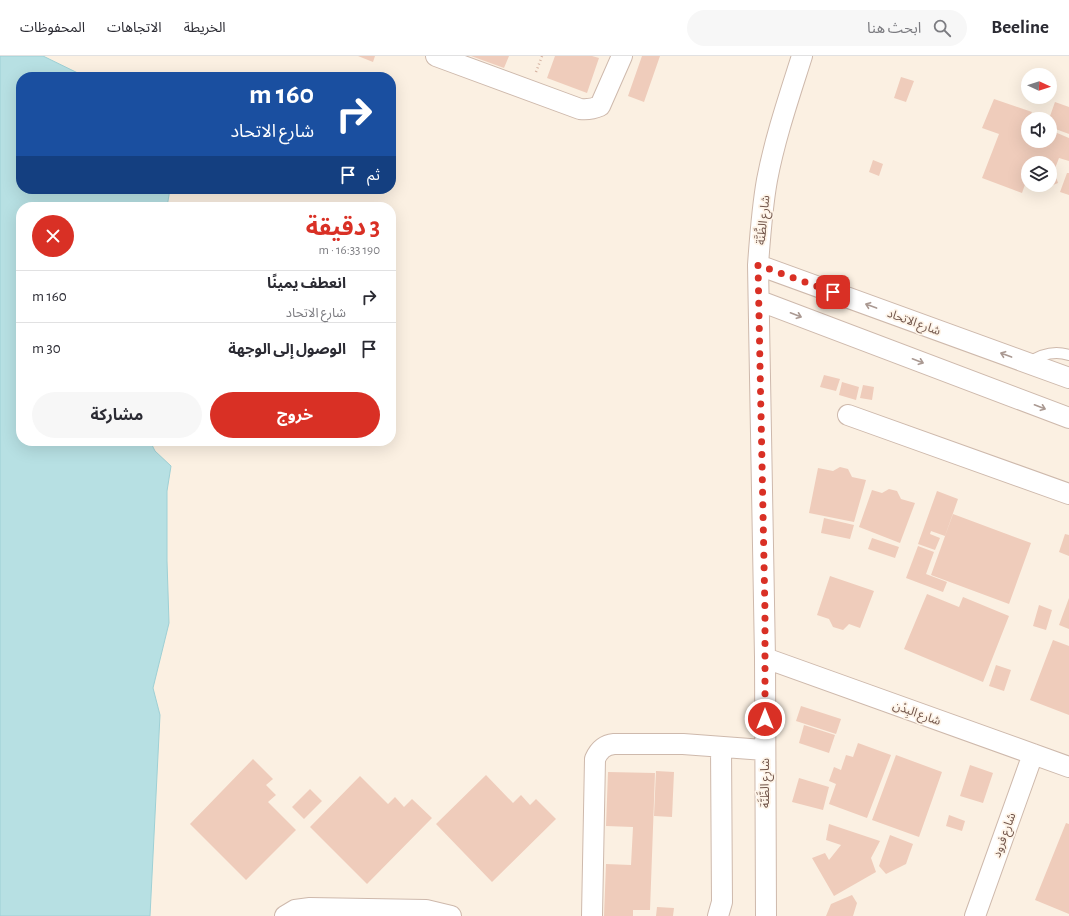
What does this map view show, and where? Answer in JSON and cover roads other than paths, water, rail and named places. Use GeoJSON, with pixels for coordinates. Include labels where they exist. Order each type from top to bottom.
{"type":"FeatureCollection","features":[{"type":"Feature","properties":{"kind":"street"},"geometry":{"type":"LineString","coordinates":[[444,57],[580,109],[587,110],[600,106],[622,56]]}},
{"type":"Feature","properties":{"kind":"street","name":"شارع الظَّنَّة"},"geometry":{"type":"LineString","coordinates":[[766,916],[766,658],[760,301],[758,265],[761,223],[767,180],[777,139],[802,56]]}},
{"type":"Feature","properties":{"kind":"street","name":"شارع الاتحاد"},"geometry":{"type":"LineString","coordinates":[[758,265],[1069,378]]}},
{"type":"Feature","properties":{"kind":"street"},"geometry":{"type":"LineString","coordinates":[[760,301],[1069,418]]}},
{"type":"Feature","properties":{"kind":"street"},"geometry":{"type":"LineString","coordinates":[[848,415],[1069,494]]}},
{"type":"Feature","properties":{"kind":"street","name":"شارع البِدْن"},"geometry":{"type":"LineString","coordinates":[[766,658],[1069,767]]}},
{"type":"Feature","properties":{"kind":"street"},"geometry":{"type":"LineString","coordinates":[[592,916],[595,759],[602,748],[614,744],[683,744],[765,750]]}},
{"type":"Feature","properties":{"kind":"street"},"geometry":{"type":"LineString","coordinates":[[718,916],[722,902],[721,747]]}},
{"type":"Feature","properties":{"kind":"street","name":"شارع فرود"},"geometry":{"type":"LineString","coordinates":[[975,916],[1033,754]]}},
{"type":"Feature","properties":{"kind":"street"},"geometry":{"type":"LineString","coordinates":[[285,916],[295,910],[310,908],[421,910],[436,911],[451,916]]}},
{"type":"Feature","properties":{"kind":"lane"},"geometry":{"type":"LineString","coordinates":[[1028,363],[1042,354],[1059,353],[1069,355]]}},
{"type":"Feature","properties":{"kind":"water"},"geometry":{"type":"Polygon","coordinates":[[[0,56],[43,56],[76,72],[16,72],[16,194],[169,194],[168,202],[16,202],[16,446],[152,446],[155,451],[171,466],[167,491],[169,623],[153,688],[160,715],[150,916],[0,916],[0,56]]]}}]}
